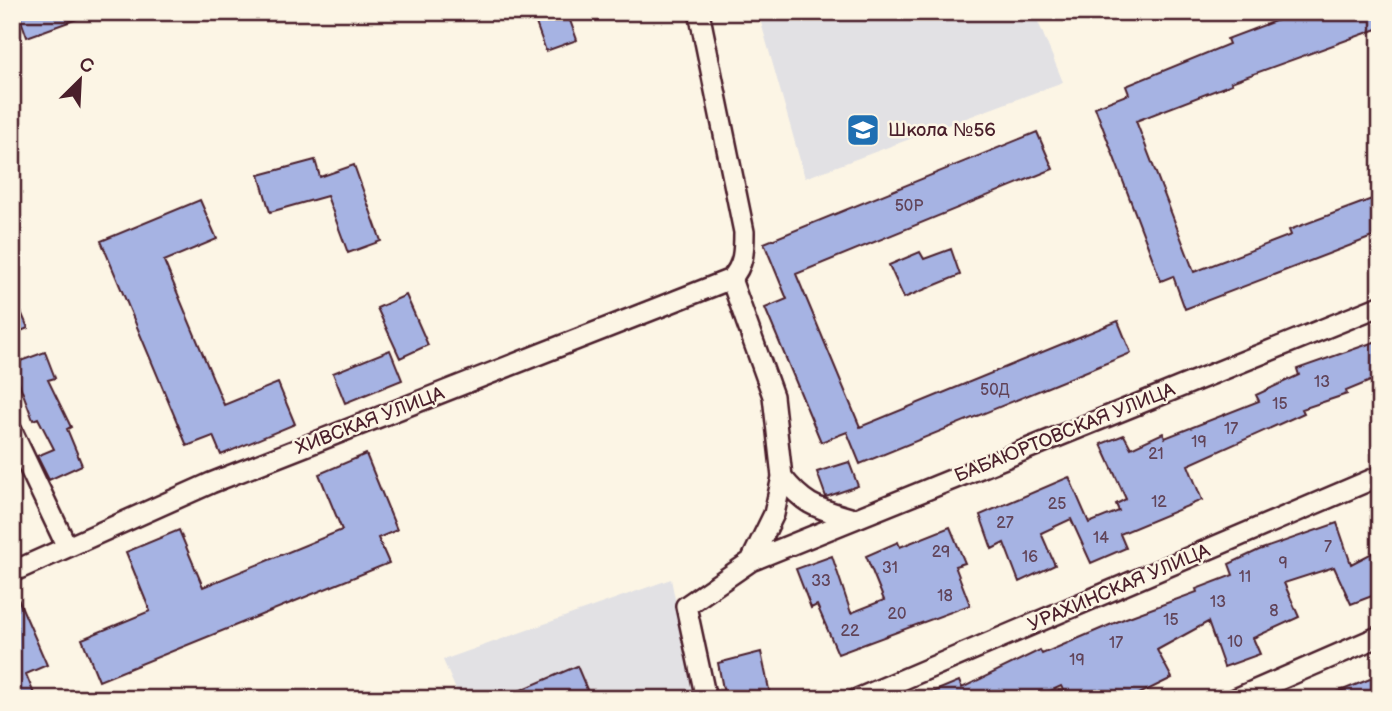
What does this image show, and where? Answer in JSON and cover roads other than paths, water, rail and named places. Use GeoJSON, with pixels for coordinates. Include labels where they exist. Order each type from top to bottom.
{"type":"FeatureCollection","features":[{"type":"Feature","properties":{"kind":"street"},"geometry":{"type":"LineString","coordinates":[[699,12],[744,232],[740,269],[731,279],[773,396],[782,477],[774,514],[751,561]]}},
{"type":"Feature","properties":{"kind":"street","name":"ХИВСКАЯ УЛИЦА"},"geometry":{"type":"LineString","coordinates":[[12,572],[211,483],[731,279]]}},
{"type":"Feature","properties":{"kind":"street","name":"БАБАЮРТОВСКАЯ УЛИЦА"},"geometry":{"type":"LineString","coordinates":[[706,699],[686,606],[751,561],[1380,306]]}},
{"type":"Feature","properties":{"kind":"street"},"geometry":{"type":"LineString","coordinates":[[12,431],[67,548]]}},
{"type":"Feature","properties":{"kind":"street","name":"УРАХИНСКАЯ УЛИЦА"},"geometry":{"type":"LineString","coordinates":[[857,699],[1380,476]]}},
{"type":"Feature","properties":{"kind":"street"},"geometry":{"type":"LineString","coordinates":[[782,477],[796,495],[812,507],[853,519]]}},
{"type":"Feature","properties":{"kind":"street"},"geometry":{"type":"LineString","coordinates":[[1235,699],[1380,636]]}},
{"type":"Feature","properties":{"kind":"place","name":"Школа №56"},"geometry":{"type":"Point","coordinates":[863,130]}}]}
